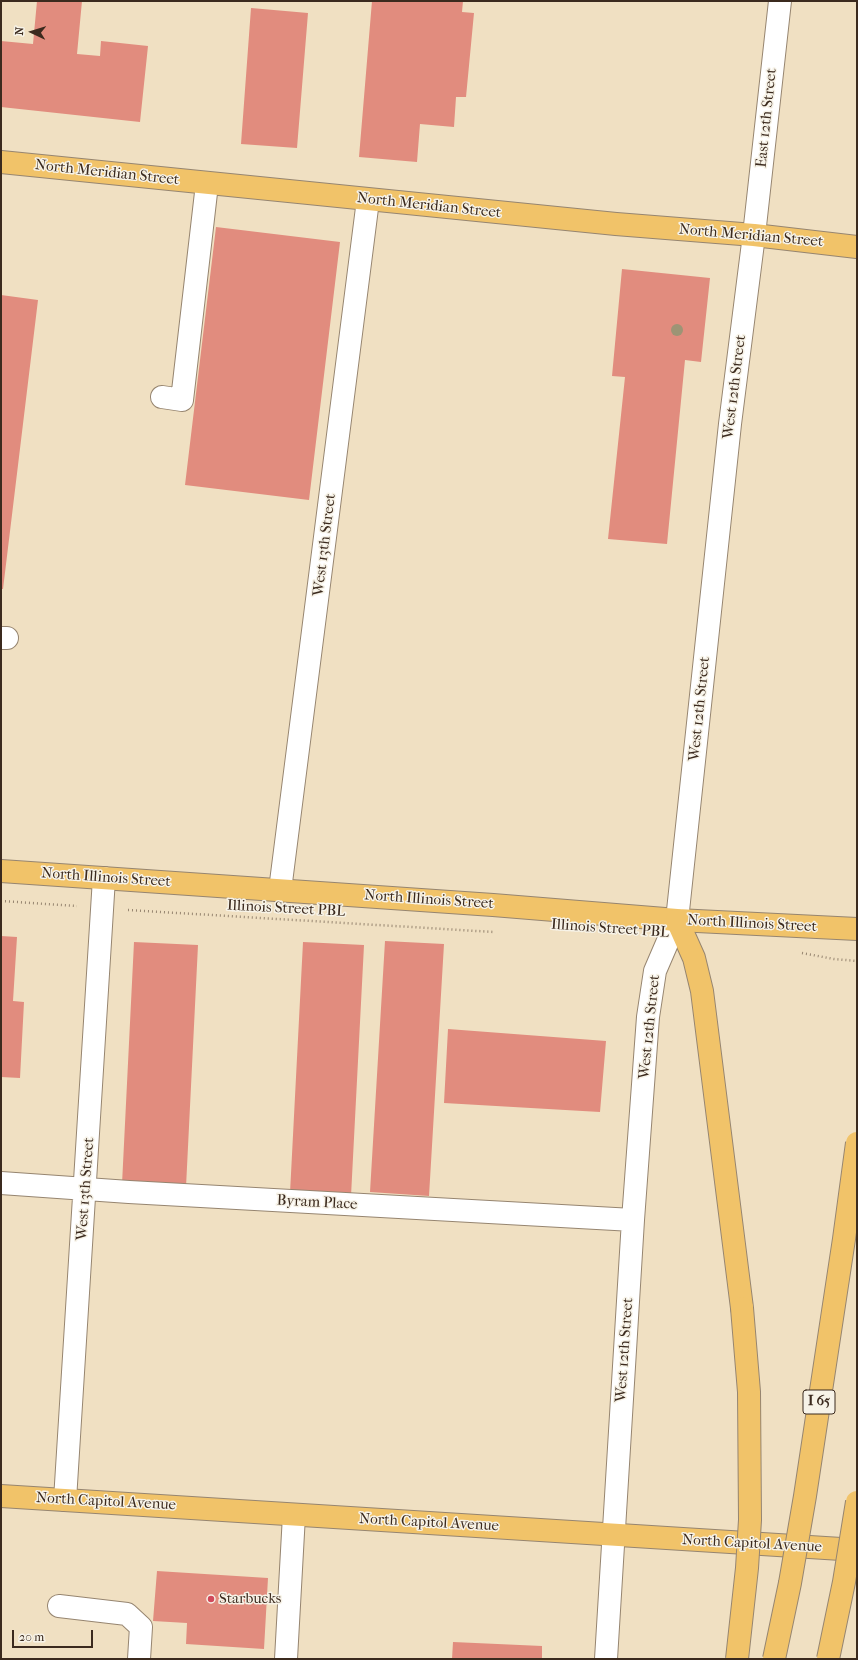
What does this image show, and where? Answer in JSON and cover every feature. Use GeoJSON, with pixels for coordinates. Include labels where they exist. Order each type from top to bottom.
{"type":"FeatureCollection","features":[{"type":"Feature","properties":{"kind":"main road","name":"North Meridian Street"},"geometry":{"type":"LineString","coordinates":[[1,162],[368,200],[616,224],[754,235],[857,247]]}},
{"type":"Feature","properties":{"kind":"main road","name":"North Illinois Street"},"geometry":{"type":"LineString","coordinates":[[1,871],[493,905],[677,920],[857,930]]}},
{"type":"Feature","properties":{"kind":"main road"},"geometry":{"type":"LineString","coordinates":[[677,920],[694,958],[702,991],[742,1308],[749,1400],[750,1520],[748,1568],[737,1659]]}},
{"type":"Feature","properties":{"kind":"main road","name":"I 65"},"geometry":{"type":"LineString","coordinates":[[774,1659],[790,1583],[805,1496],[857,1143]]}},
{"type":"Feature","properties":{"kind":"main road","name":"North Capitol Avenue"},"geometry":{"type":"LineString","coordinates":[[1,1496],[857,1550]]}},
{"type":"Feature","properties":{"kind":"main road"},"geometry":{"type":"LineString","coordinates":[[828,1659],[844,1582],[857,1502]]}},
{"type":"Feature","properties":{"kind":"street","name":"East 12th Street"},"geometry":{"type":"LineString","coordinates":[[754,235],[780,1]]}},
{"type":"Feature","properties":{"kind":"street"},"geometry":{"type":"LineString","coordinates":[[162,397],[182,400],[207,184]]}},
{"type":"Feature","properties":{"kind":"street","name":"West 13th Street"},"geometry":{"type":"LineString","coordinates":[[280,890],[368,200]]}},
{"type":"Feature","properties":{"kind":"street","name":"West 12th Street"},"geometry":{"type":"LineString","coordinates":[[606,1659],[633,1220],[651,996],[655,971],[677,920],[730,424],[754,235]]}},
{"type":"Feature","properties":{"kind":"street","name":"West 13th Street"},"geometry":{"type":"LineString","coordinates":[[65,1500],[86,1189],[104,878]]}},
{"type":"Feature","properties":{"kind":"street","name":"Byram Place"},"geometry":{"type":"LineString","coordinates":[[1,1183],[633,1220]]}},
{"type":"Feature","properties":{"kind":"street"},"geometry":{"type":"LineString","coordinates":[[286,1659],[294,1515]]}},
{"type":"Feature","properties":{"kind":"street"},"geometry":{"type":"LineString","coordinates":[[59,1606],[127,1614],[141,1627],[139,1659]]}},
{"type":"Feature","properties":{"kind":"path","name":"Illinois Street PBL"},"geometry":{"type":"LineString","coordinates":[[1,901],[500,933]]}},
{"type":"Feature","properties":{"kind":"path"},"geometry":{"type":"LineString","coordinates":[[796,952],[834,959],[857,961]]}},
{"type":"Feature","properties":{"kind":"building"},"geometry":{"type":"Polygon","coordinates":[[[37,1],[82,1],[77,54],[100,56],[101,41],[148,46],[140,122],[1,107],[1,41],[33,44],[37,1]]]}},
{"type":"Feature","properties":{"kind":"building"},"geometry":{"type":"Polygon","coordinates":[[[372,1],[463,1],[462,12],[474,13],[466,97],[456,97],[454,127],[420,124],[417,162],[359,157],[372,1]]]}},
{"type":"Feature","properties":{"kind":"building"},"geometry":{"type":"Polygon","coordinates":[[[251,8],[308,13],[297,148],[241,144],[251,8]]]}},
{"type":"Feature","properties":{"kind":"building"},"geometry":{"type":"Polygon","coordinates":[[[216,227],[340,242],[309,500],[185,485],[216,227]]]}},
{"type":"Feature","properties":{"kind":"building"},"geometry":{"type":"Polygon","coordinates":[[[622,269],[710,278],[701,362],[685,360],[667,544],[608,539],[625,377],[612,376],[622,269]]]}},
{"type":"Feature","properties":{"kind":"building"},"geometry":{"type":"Polygon","coordinates":[[[1,295],[38,300],[3,589],[1,589],[1,295]]]}},
{"type":"Feature","properties":{"kind":"building"},"geometry":{"type":"Polygon","coordinates":[[[1,936],[17,937],[13,1001],[24,1002],[20,1078],[1,1077],[1,936]]]}},
{"type":"Feature","properties":{"kind":"building"},"geometry":{"type":"Polygon","coordinates":[[[385,941],[444,944],[429,1196],[370,1192],[385,941]]]}},
{"type":"Feature","properties":{"kind":"building"},"geometry":{"type":"Polygon","coordinates":[[[134,942],[198,945],[186,1187],[122,1184],[134,942]]]}},
{"type":"Feature","properties":{"kind":"building"},"geometry":{"type":"Polygon","coordinates":[[[303,942],[364,945],[351,1196],[290,1193],[303,942]]]}},
{"type":"Feature","properties":{"kind":"building"},"geometry":{"type":"Polygon","coordinates":[[[448,1029],[606,1041],[600,1112],[444,1103],[448,1029]]]}},
{"type":"Feature","properties":{"kind":"building","name":"Starbucks"},"geometry":{"type":"Polygon","coordinates":[[[157,1571],[268,1578],[264,1649],[186,1644],[187,1623],[153,1621],[157,1571]]]}},
{"type":"Feature","properties":{"kind":"building"},"geometry":{"type":"Polygon","coordinates":[[[453,1642],[542,1646],[542,1659],[452,1659],[453,1642]]]}},
{"type":"Feature","properties":{"kind":"place","name":"Starbucks"},"geometry":{"type":"Point","coordinates":[211,1599]}}]}
